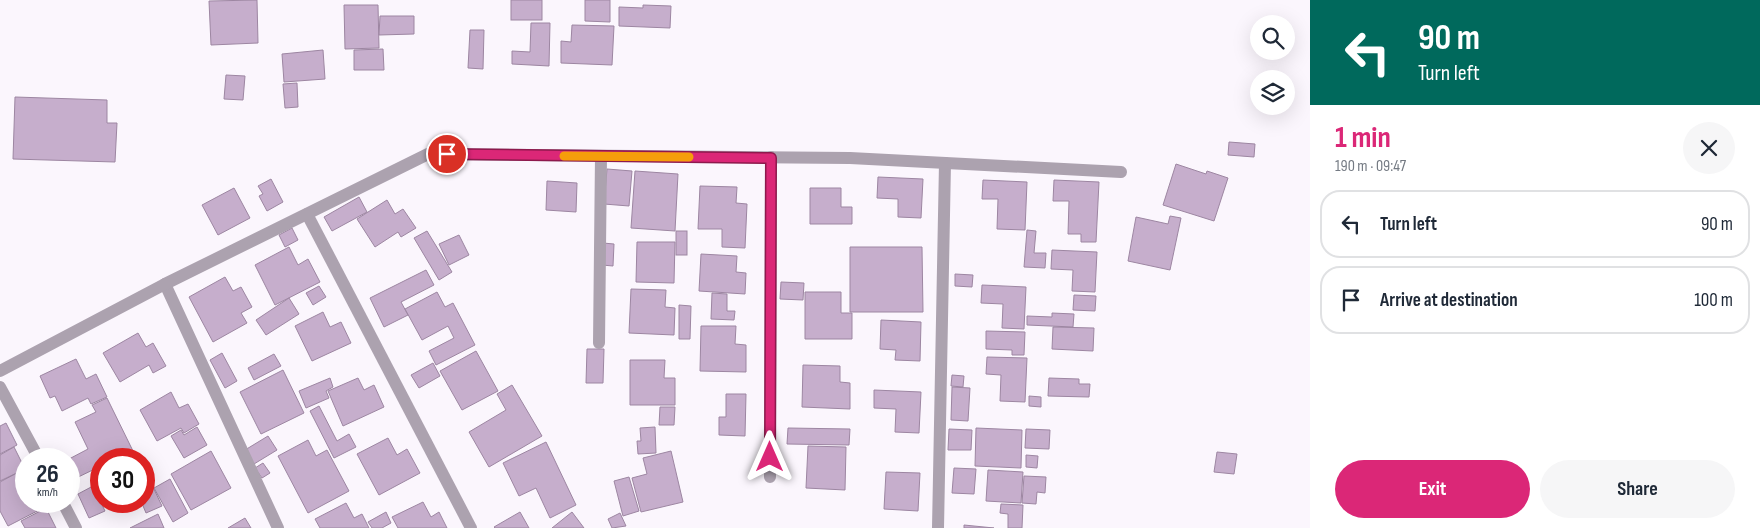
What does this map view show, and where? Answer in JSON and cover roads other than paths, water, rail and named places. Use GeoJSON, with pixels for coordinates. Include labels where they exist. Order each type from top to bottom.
{"type":"FeatureCollection","features":[{"type":"Feature","properties":{"kind":"street"},"geometry":{"type":"LineString","coordinates":[[0,371],[165,284],[428,154],[850,158],[1121,172]]}},
{"type":"Feature","properties":{"kind":"street"},"geometry":{"type":"LineString","coordinates":[[599,343],[601,156]]}},
{"type":"Feature","properties":{"kind":"street"},"geometry":{"type":"LineString","coordinates":[[770,477],[771,158]]}},
{"type":"Feature","properties":{"kind":"street"},"geometry":{"type":"LineString","coordinates":[[938,528],[945,163]]}},
{"type":"Feature","properties":{"kind":"street"},"geometry":{"type":"LineString","coordinates":[[306,214],[472,528]]}},
{"type":"Feature","properties":{"kind":"street"},"geometry":{"type":"LineString","coordinates":[[165,284],[278,528]]}},
{"type":"Feature","properties":{"kind":"street"},"geometry":{"type":"LineString","coordinates":[[0,387],[33,448]]}},
{"type":"Feature","properties":{"kind":"street"},"geometry":{"type":"LineString","coordinates":[[68,513],[76,528]]}}]}
